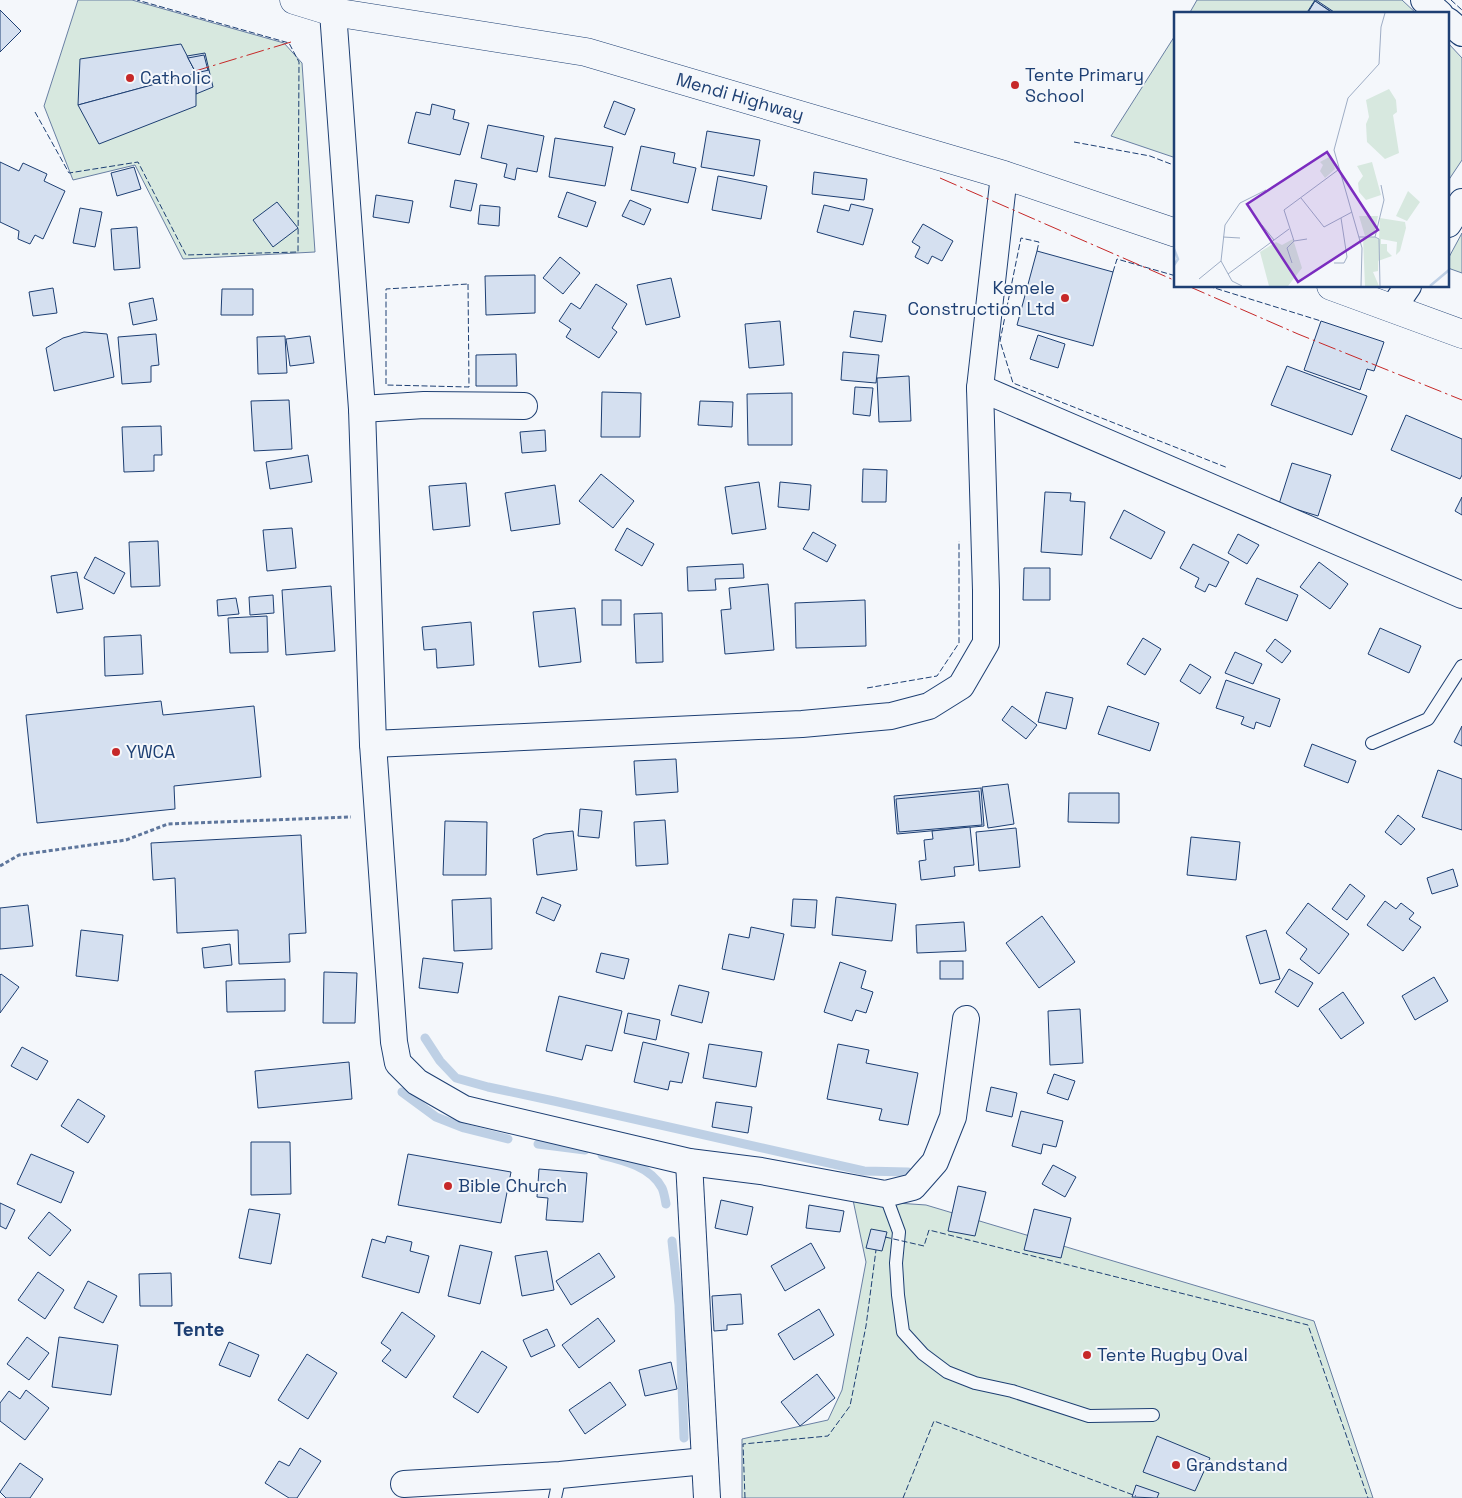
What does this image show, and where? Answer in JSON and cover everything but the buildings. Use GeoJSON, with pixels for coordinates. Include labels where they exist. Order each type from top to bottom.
{"type":"FeatureCollection","features":[{"type":"Feature","properties":{"kind":"main road","name":"Mendi Highway"},"geometry":{"type":"LineString","coordinates":[[294,0],[333,12],[586,52],[1004,174],[1174,232]]}},
{"type":"Feature","properties":{"kind":"main road"},"geometry":{"type":"LineString","coordinates":[[1344,288],[1400,297],[1462,334]]}},
{"type":"Feature","properties":{"kind":"street"},"geometry":{"type":"LineString","coordinates":[[1424,0],[1438,12]]}},
{"type":"Feature","properties":{"kind":"street"},"geometry":{"type":"LineString","coordinates":[[333,12],[362,409],[373,744],[394,1042],[398,1063],[417,1082],[464,1109],[689,1162],[761,1170],[885,1194],[913,1186],[935,1162],[953,1117],[966,1019]]}},
{"type":"Feature","properties":{"kind":"street"},"geometry":{"type":"LineString","coordinates":[[1450,23],[1462,33]]}},
{"type":"Feature","properties":{"kind":"street"},"geometry":{"type":"LineString","coordinates":[[373,744],[802,724],[891,716],[929,706],[961,686],[986,643],[980,388],[1004,174]]}},
{"type":"Feature","properties":{"kind":"street"},"geometry":{"type":"LineString","coordinates":[[1450,221],[1462,202]]}},
{"type":"Feature","properties":{"kind":"street"},"geometry":{"type":"LineString","coordinates":[[980,388],[1462,595]]}},
{"type":"Feature","properties":{"kind":"street"},"geometry":{"type":"LineString","coordinates":[[362,409],[424,405],[524,406]]}},
{"type":"Feature","properties":{"kind":"street"},"geometry":{"type":"LineString","coordinates":[[689,1162],[707,1498]]}},
{"type":"Feature","properties":{"kind":"street"},"geometry":{"type":"LineString","coordinates":[[404,1484],[557,1487],[705,1461]]}},
{"type":"Feature","properties":{"kind":"lane"},"geometry":{"type":"LineString","coordinates":[[1372,743],[1428,719],[1462,666]]}},
{"type":"Feature","properties":{"kind":"lane"},"geometry":{"type":"LineString","coordinates":[[885,1194],[899,1232],[896,1263],[903,1332],[923,1354],[947,1372],[974,1383],[1012,1391],[1089,1416],[1153,1415]]}},
{"type":"Feature","properties":{"kind":"path"},"geometry":{"type":"LineString","coordinates":[[0,866],[18,855],[126,840],[168,824],[379,816]]}},
{"type":"Feature","properties":{"kind":"shaded area"},"geometry":{"type":"Polygon","coordinates":[[[78,0],[132,0],[284,43],[302,63],[315,252],[183,259],[135,165],[73,180],[44,106],[78,0]]]}},
{"type":"Feature","properties":{"kind":"shaded area"},"geometry":{"type":"Polygon","coordinates":[[[1197,0],[1402,0],[1415,12],[1190,12],[1197,0]]]}},
{"type":"Feature","properties":{"kind":"shaded area"},"geometry":{"type":"Polygon","coordinates":[[[1174,37],[1174,157],[1111,136],[1174,37]]]}},
{"type":"Feature","properties":{"kind":"shaded area"},"geometry":{"type":"Polygon","coordinates":[[[1450,45],[1462,58],[1462,160],[1450,178],[1450,45]]]}},
{"type":"Feature","properties":{"kind":"shaded area"},"geometry":{"type":"Polygon","coordinates":[[[1462,233],[1462,273],[1450,269],[1450,255],[1462,233]]]}},
{"type":"Feature","properties":{"kind":"shaded area","name":"Tente Rugby Oval"},"geometry":{"type":"Polygon","coordinates":[[[853,1200],[926,1205],[1314,1321],[1373,1498],[742,1498],[742,1439],[828,1420],[842,1390],[866,1262],[853,1200]]]}},
{"type":"Feature","properties":{"kind":"waterway"},"geometry":{"type":"LineString","coordinates":[[425,1038],[440,1061],[456,1078],[488,1087],[864,1171],[908,1172]]}},
{"type":"Feature","properties":{"kind":"waterway"},"geometry":{"type":"LineString","coordinates":[[402,1092],[436,1117],[464,1128],[508,1139]]}},
{"type":"Feature","properties":{"kind":"waterway"},"geometry":{"type":"LineString","coordinates":[[538,1144],[585,1150]]}},
{"type":"Feature","properties":{"kind":"waterway"},"geometry":{"type":"LineString","coordinates":[[602,1155],[627,1162],[651,1175],[662,1188],[666,1204]]}},
{"type":"Feature","properties":{"kind":"waterway"},"geometry":{"type":"LineString","coordinates":[[672,1241],[679,1305],[684,1438]]}},
{"type":"Feature","properties":{"kind":"fence"},"geometry":{"type":"LineString","coordinates":[[35,112],[69,173],[138,162],[186,255],[298,252],[299,62],[289,43],[137,0]]}},
{"type":"Feature","properties":{"kind":"fence"},"geometry":{"type":"LineString","coordinates":[[1451,0],[1462,10]]}},
{"type":"Feature","properties":{"kind":"fence"},"geometry":{"type":"LineString","coordinates":[[1074,142],[1150,156],[1174,165]]}},
{"type":"Feature","properties":{"kind":"fence"},"geometry":{"type":"LineString","coordinates":[[1037,251],[1039,242],[1021,238],[1000,341],[1013,383],[1228,468]]}},
{"type":"Feature","properties":{"kind":"fence"},"geometry":{"type":"LineString","coordinates":[[1113,272],[1117,259],[1174,275]]}},
{"type":"Feature","properties":{"kind":"fence"},"geometry":{"type":"LineString","coordinates":[[468,284],[469,387],[386,385],[386,289],[468,284]]}},
{"type":"Feature","properties":{"kind":"fence"},"geometry":{"type":"LineString","coordinates":[[1214,288],[1321,321]]}},
{"type":"Feature","properties":{"kind":"fence"},"geometry":{"type":"LineString","coordinates":[[867,688],[937,676],[959,643],[959,541]]}},
{"type":"Feature","properties":{"kind":"fence"},"geometry":{"type":"LineString","coordinates":[[885,1237],[924,1246],[929,1230],[1308,1325],[1368,1498]]}},
{"type":"Feature","properties":{"kind":"fence"},"geometry":{"type":"LineString","coordinates":[[745,1498],[743,1444],[828,1436],[850,1406],[866,1326],[876,1250]]}},
{"type":"Feature","properties":{"kind":"fence"},"geometry":{"type":"LineString","coordinates":[[903,1498],[934,1421],[1136,1496]]}},
{"type":"Feature","properties":{"kind":"power"},"geometry":{"type":"LineString","coordinates":[[192,72],[291,42]]}},
{"type":"Feature","properties":{"kind":"power"},"geometry":{"type":"LineString","coordinates":[[940,178],[1174,280]]}},
{"type":"Feature","properties":{"kind":"power"},"geometry":{"type":"LineString","coordinates":[[1193,288],[1298,334],[1462,400]]}},
{"type":"Feature","properties":{"kind":"place","name":"Catholic"},"geometry":{"type":"Point","coordinates":[130,78]}},
{"type":"Feature","properties":{"kind":"place","name":"Tente Primary School"},"geometry":{"type":"Point","coordinates":[1015,85]}},
{"type":"Feature","properties":{"kind":"place","name":"Kemele Construction Ltd"},"geometry":{"type":"Point","coordinates":[1065,298]}},
{"type":"Feature","properties":{"kind":"place","name":"YWCA"},"geometry":{"type":"Point","coordinates":[116,752]}},
{"type":"Feature","properties":{"kind":"place","name":"Bible Church"},"geometry":{"type":"Point","coordinates":[448,1186]}},
{"type":"Feature","properties":{"kind":"place","name":"Tente Rugby Oval"},"geometry":{"type":"Point","coordinates":[1087,1355]}},
{"type":"Feature","properties":{"kind":"place","name":"Grandstand"},"geometry":{"type":"Point","coordinates":[1176,1465]}},
{"type":"Feature","properties":{"kind":"district","name":"Tente"},"geometry":{"type":"Point","coordinates":[199,1329]}}]}
